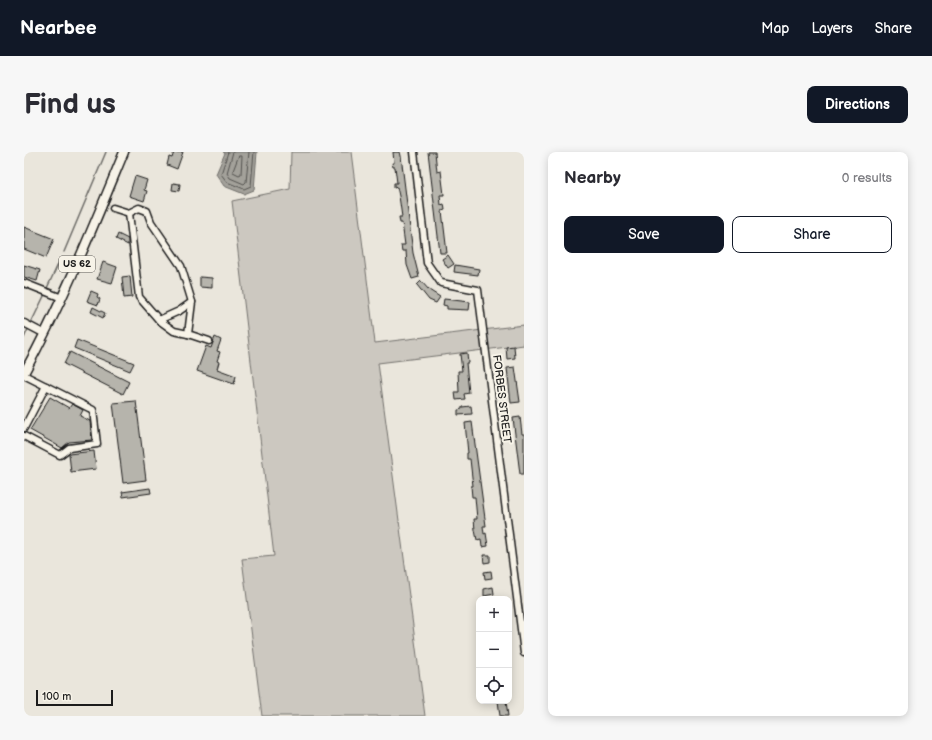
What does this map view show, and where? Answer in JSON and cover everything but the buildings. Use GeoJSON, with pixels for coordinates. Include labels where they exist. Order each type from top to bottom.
{"type":"FeatureCollection","features":[{"type":"Feature","properties":{"kind":"main road","name":"US 62"},"geometry":{"type":"LineString","coordinates":[[24,374],[62,298],[124,152]]}},
{"type":"Feature","properties":{"kind":"street","name":"FORBES STREET"},"geometry":{"type":"LineString","coordinates":[[414,152],[427,263],[441,283],[478,290],[524,653]]}},
{"type":"Feature","properties":{"kind":"street"},"geometry":{"type":"LineString","coordinates":[[113,208],[129,213],[139,208],[147,211],[151,222],[181,266],[192,302],[188,334]]}},
{"type":"Feature","properties":{"kind":"street"},"geometry":{"type":"LineString","coordinates":[[129,213],[139,297],[159,320],[174,331],[209,341]]}},
{"type":"Feature","properties":{"kind":"street"},"geometry":{"type":"LineString","coordinates":[[24,283],[62,298]]}},
{"type":"Feature","properties":{"kind":"street"},"geometry":{"type":"LineString","coordinates":[[159,320],[179,311],[192,302]]}},
{"type":"Feature","properties":{"kind":"street"},"geometry":{"type":"LineString","coordinates":[[24,323],[45,334]]}},
{"type":"Feature","properties":{"kind":"street"},"geometry":{"type":"LineString","coordinates":[[24,374],[93,410],[98,444],[69,448],[60,454],[24,436]]}},
{"type":"Feature","properties":{"kind":"street"},"geometry":{"type":"LineString","coordinates":[[24,428],[46,386]]}},
{"type":"Feature","properties":{"kind":"shaded area"},"geometry":{"type":"Polygon","coordinates":[[[291,152],[351,152],[375,343],[524,325],[524,345],[378,363],[425,716],[262,716],[242,559],[274,556],[232,201],[290,189],[291,152]]]}},
{"type":"Feature","properties":{"kind":"water"},"geometry":{"type":"Polygon","coordinates":[[[223,152],[257,152],[254,190],[244,194],[224,186],[216,174],[225,153],[223,152]]]}},
{"type":"Feature","properties":{"kind":"waterway"},"geometry":{"type":"LineString","coordinates":[[64,252],[106,152]]}},
{"type":"Feature","properties":{"kind":"waterway"},"geometry":{"type":"LineString","coordinates":[[47,288],[61,258]]}},
{"type":"Feature","properties":{"kind":"waterway"},"geometry":{"type":"LineString","coordinates":[[31,323],[45,294]]}},
{"type":"Feature","properties":{"kind":"waterway"},"geometry":{"type":"LineString","coordinates":[[24,338],[28,329]]}}]}
